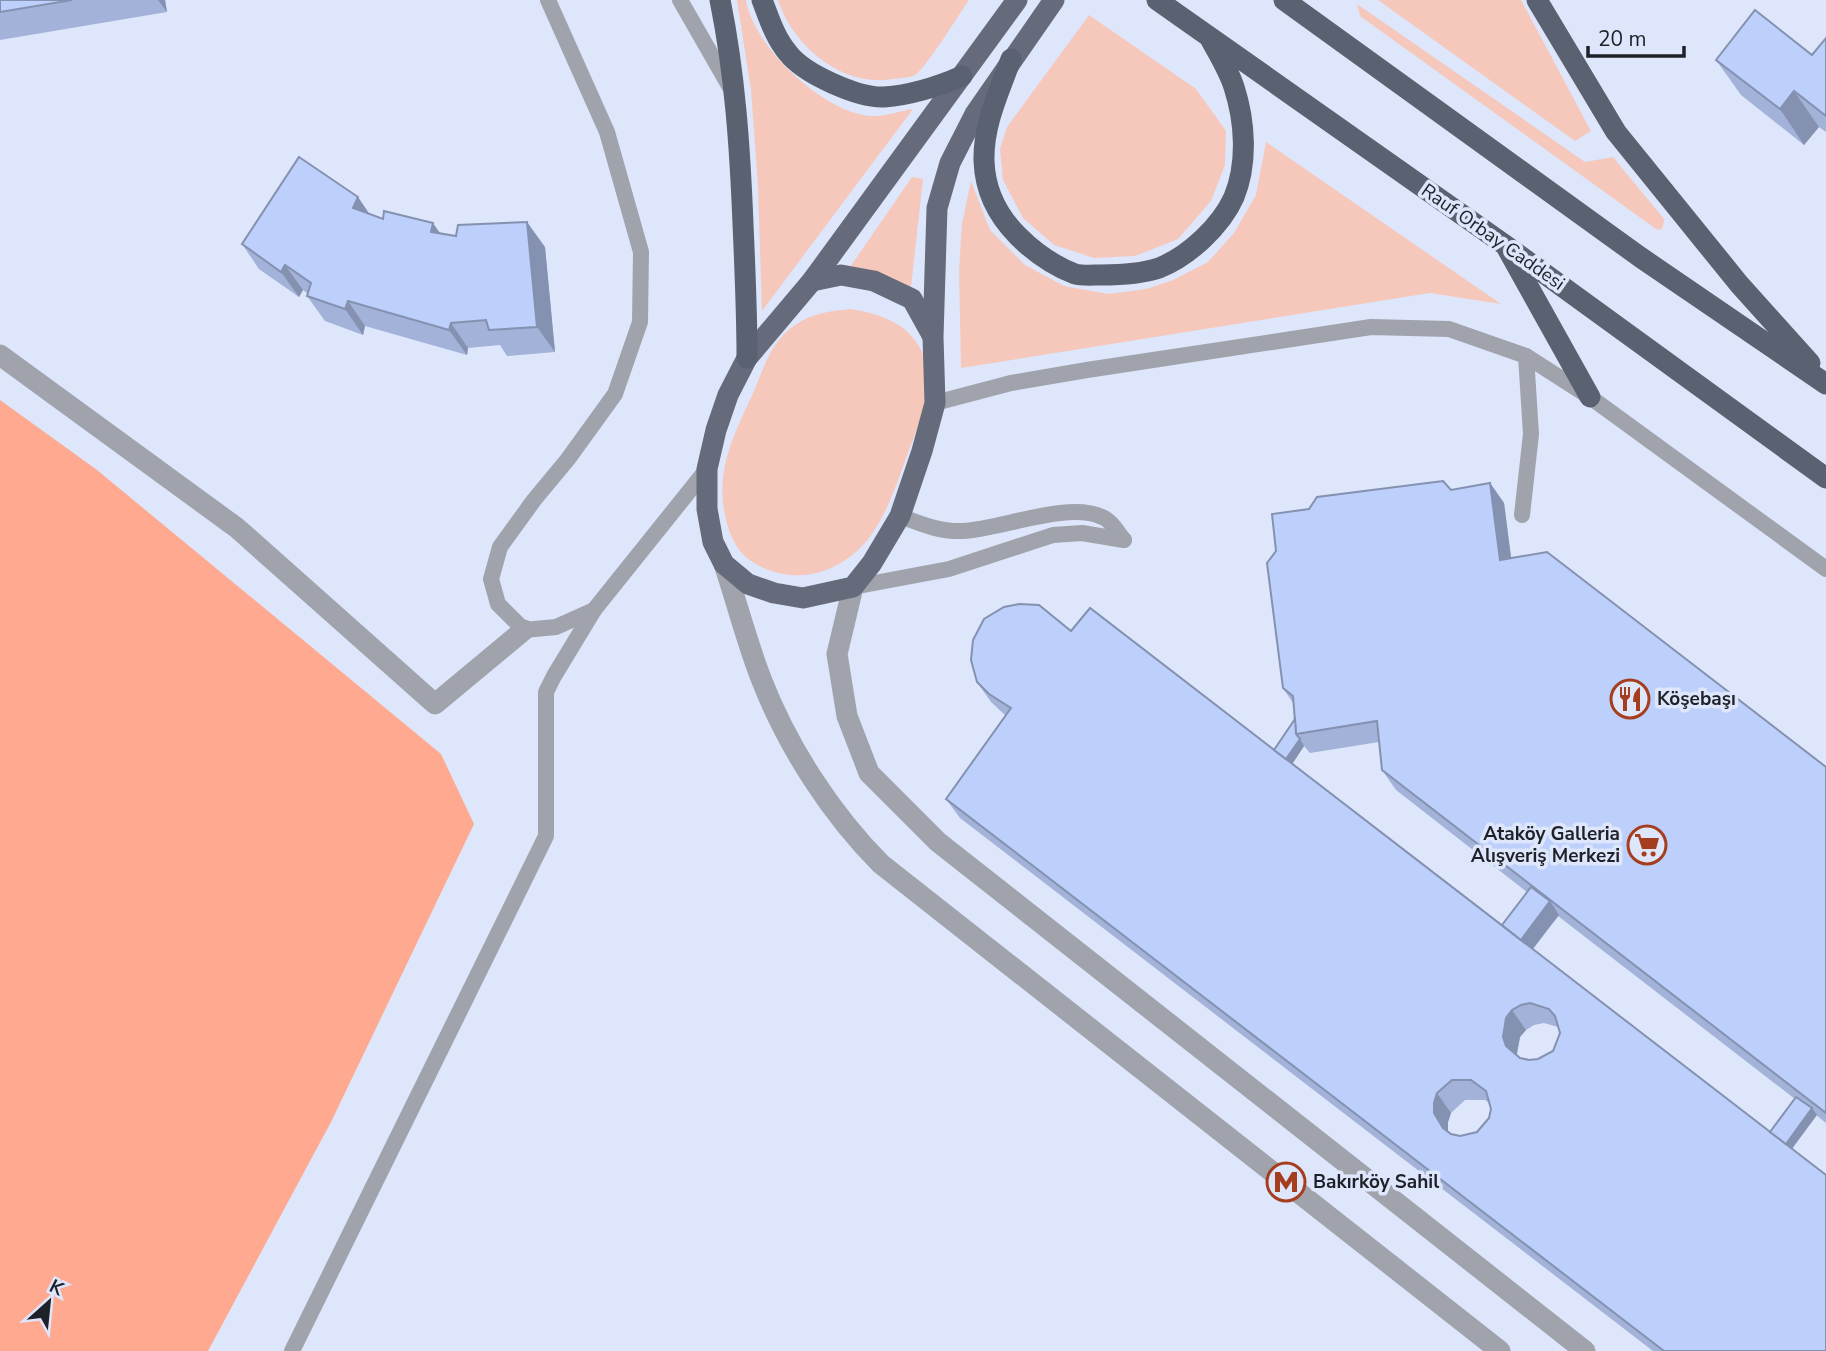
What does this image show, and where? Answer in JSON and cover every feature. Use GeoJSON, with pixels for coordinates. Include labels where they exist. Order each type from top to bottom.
{"type":"FeatureCollection","features":[{"type":"Feature","properties":{"kind":"highway"},"geometry":{"type":"LineString","coordinates":[[719,0],[730,50],[736,98],[747,358]]}},
{"type":"Feature","properties":{"kind":"highway"},"geometry":{"type":"LineString","coordinates":[[762,0],[772,27],[788,55],[813,74],[842,88],[881,97],[939,86],[962,76]]}},
{"type":"Feature","properties":{"kind":"highway","name":"Rauf Orbay Caddesi"},"geometry":{"type":"LineString","coordinates":[[1157,0],[1506,245],[1826,478]]}},
{"type":"Feature","properties":{"kind":"highway"},"geometry":{"type":"LineString","coordinates":[[1284,0],[1640,257],[1826,382]]}},
{"type":"Feature","properties":{"kind":"highway"},"geometry":{"type":"LineString","coordinates":[[1537,0],[1616,132],[1739,284],[1826,382]]}},
{"type":"Feature","properties":{"kind":"highway"},"geometry":{"type":"LineString","coordinates":[[1012,59],[988,121],[984,161],[989,192],[998,210],[1007,225],[1031,250],[1076,274],[1122,275],[1159,268],[1189,250],[1221,221],[1235,195],[1241,169],[1241,112],[1234,84],[1210,38]]}},
{"type":"Feature","properties":{"kind":"highway"},"geometry":{"type":"LineString","coordinates":[[1506,245],[1590,397]]}},
{"type":"Feature","properties":{"kind":"main road"},"geometry":{"type":"LineString","coordinates":[[1017,0],[811,281],[747,358],[728,395],[716,429],[707,469],[707,509],[713,542],[724,564],[748,584],[774,593],[803,598],[853,587],[872,563],[900,516],[935,403],[933,337],[937,208],[950,163],[975,114],[1054,0]]}},
{"type":"Feature","properties":{"kind":"main road"},"geometry":{"type":"LineString","coordinates":[[811,281],[841,275],[883,285],[912,299],[933,337]]}},
{"type":"Feature","properties":{"kind":"street"},"geometry":{"type":"LineString","coordinates":[[0,355],[237,528],[435,704],[524,631]]}},
{"type":"Feature","properties":{"kind":"street"},"geometry":{"type":"LineString","coordinates":[[724,564],[762,682],[806,770],[873,856],[1500,1351]]}},
{"type":"Feature","properties":{"kind":"street"},"geometry":{"type":"LineString","coordinates":[[853,587],[836,654],[847,716],[869,773],[938,842],[1585,1351]]}},
{"type":"Feature","properties":{"kind":"lane"},"geometry":{"type":"LineString","coordinates":[[548,0],[607,132],[615,159],[641,252],[640,322],[615,394],[500,547],[491,579],[498,604],[524,631],[556,627],[594,610]]}},
{"type":"Feature","properties":{"kind":"lane"},"geometry":{"type":"LineString","coordinates":[[680,0],[736,98]]}},
{"type":"Feature","properties":{"kind":"lane"},"geometry":{"type":"LineString","coordinates":[[935,403],[1011,383],[1371,327],[1449,329],[1526,356],[1590,397],[1826,569]]}},
{"type":"Feature","properties":{"kind":"lane"},"geometry":{"type":"LineString","coordinates":[[1522,515],[1531,434],[1526,356]]}},
{"type":"Feature","properties":{"kind":"lane"},"geometry":{"type":"LineString","coordinates":[[292,1351],[546,836],[546,692],[594,610],[707,469]]}},
{"type":"Feature","properties":{"kind":"lane"},"geometry":{"type":"LineString","coordinates":[[853,587],[949,569],[1052,535],[1082,533],[1124,540],[1105,517],[1087,512],[1054,514],[962,531],[934,529],[900,516]]}},
{"type":"Feature","properties":{"kind":"shaded area"},"geometry":{"type":"Polygon","coordinates":[[[737,0],[746,0],[751,18],[776,56],[812,90],[832,103],[852,112],[871,116],[913,109],[762,311],[758,186],[751,90],[737,0]]]}},
{"type":"Feature","properties":{"kind":"shaded area"},"geometry":{"type":"Polygon","coordinates":[[[778,0],[969,0],[915,75],[874,80],[856,77],[822,60],[795,33],[778,0]]]}},
{"type":"Feature","properties":{"kind":"shaded area"},"geometry":{"type":"Polygon","coordinates":[[[1378,0],[1521,0],[1591,131],[1575,141],[1378,0]]]}},
{"type":"Feature","properties":{"kind":"shaded area"},"geometry":{"type":"Polygon","coordinates":[[[1357,4],[1585,162],[1613,157],[1664,219],[1663,227],[1656,229],[1360,16],[1357,4]]]}},
{"type":"Feature","properties":{"kind":"shaded area"},"geometry":{"type":"Polygon","coordinates":[[[1089,15],[1196,89],[1226,131],[1225,165],[1211,201],[1178,239],[1135,256],[1094,258],[1054,245],[1023,218],[1003,180],[1000,149],[1007,127],[1089,15]]]}},
{"type":"Feature","properties":{"kind":"shaded area"},"geometry":{"type":"Polygon","coordinates":[[[1266,142],[1501,304],[1430,293],[961,368],[959,270],[962,224],[971,181],[990,230],[1025,265],[1064,286],[1109,294],[1146,289],[1173,280],[1208,262],[1234,233],[1256,195],[1266,142]]]}},
{"type":"Feature","properties":{"kind":"shaded area"},"geometry":{"type":"Polygon","coordinates":[[[912,177],[923,179],[910,296],[848,270],[912,177]]]}},
{"type":"Feature","properties":{"kind":"shaded area"},"geometry":{"type":"Polygon","coordinates":[[[851,309],[891,321],[915,340],[925,362],[925,402],[891,499],[866,542],[852,556],[836,566],[801,575],[782,574],[747,558],[733,539],[728,527],[722,490],[727,457],[765,364],[780,338],[795,325],[815,315],[851,309]]]}},
{"type":"Feature","properties":{"kind":"shaded area"},"geometry":{"type":"Polygon","coordinates":[[[0,400],[97,470],[441,754],[474,824],[331,1122],[208,1351],[0,1351],[0,400]]]}},
{"type":"Feature","properties":{"kind":"building"},"geometry":{"type":"Polygon","coordinates":[[[0,0],[72,0],[0,12],[0,0]]]}},
{"type":"Feature","properties":{"kind":"building"},"geometry":{"type":"Polygon","coordinates":[[[1755,10],[1812,55],[1826,38],[1826,116],[1794,91],[1780,109],[1716,60],[1755,10]]]}},
{"type":"Feature","properties":{"kind":"building"},"geometry":{"type":"Polygon","coordinates":[[[299,157],[358,197],[353,208],[383,219],[384,211],[433,223],[431,232],[456,236],[458,225],[527,222],[537,327],[489,330],[486,320],[451,323],[449,330],[348,301],[345,309],[307,296],[311,283],[285,265],[281,272],[242,244],[299,157]]]}},
{"type":"Feature","properties":{"kind":"building","name":"Ataköy Galleria Alışveriş Merkezi"},"geometry":{"type":"Polygon","coordinates":[[[1443,481],[1451,490],[1490,483],[1500,560],[1547,552],[1826,767],[1826,1113],[1382,770],[1377,721],[1296,734],[1293,696],[1283,688],[1267,563],[1276,551],[1272,514],[1309,509],[1317,497],[1443,481]]]}},
{"type":"Feature","properties":{"kind":"building"},"geometry":{"type":"Polygon","coordinates":[[[1019,604],[1039,605],[1071,631],[1090,608],[1826,1175],[1826,1351],[1664,1351],[946,799],[1011,708],[989,694],[977,682],[971,660],[973,640],[984,619],[1004,607],[1019,604]],[[1530,1003],[1512,1010],[1506,1018],[1503,1037],[1506,1046],[1520,1058],[1529,1060],[1538,1059],[1553,1051],[1560,1033],[1555,1016],[1549,1009],[1530,1003]],[[1452,1080],[1437,1093],[1434,1113],[1443,1128],[1451,1134],[1460,1136],[1477,1132],[1489,1118],[1491,1109],[1486,1091],[1471,1080],[1452,1080]]]}},
{"type":"Feature","properties":{"kind":"building"},"geometry":{"type":"Polygon","coordinates":[[[1295,719],[1296,734],[1300,739],[1286,759],[1274,750],[1295,719]]]}},
{"type":"Feature","properties":{"kind":"building"},"geometry":{"type":"Polygon","coordinates":[[[1531,887],[1550,901],[1521,940],[1502,925],[1531,887]]]}},
{"type":"Feature","properties":{"kind":"building"},"geometry":{"type":"Polygon","coordinates":[[[1796,1097],[1812,1108],[1786,1144],[1770,1132],[1796,1097]]]}},
{"type":"Feature","properties":{"kind":"place","name":"Köşebaşı"},"geometry":{"type":"Point","coordinates":[1630,699]}},
{"type":"Feature","properties":{"kind":"place","name":"Ataköy Galleria Alışveriş Merkezi"},"geometry":{"type":"Point","coordinates":[1647,845]}},
{"type":"Feature","properties":{"kind":"place","name":"Bakırköy Sahil"},"geometry":{"type":"Point","coordinates":[1286,1182]}}]}
